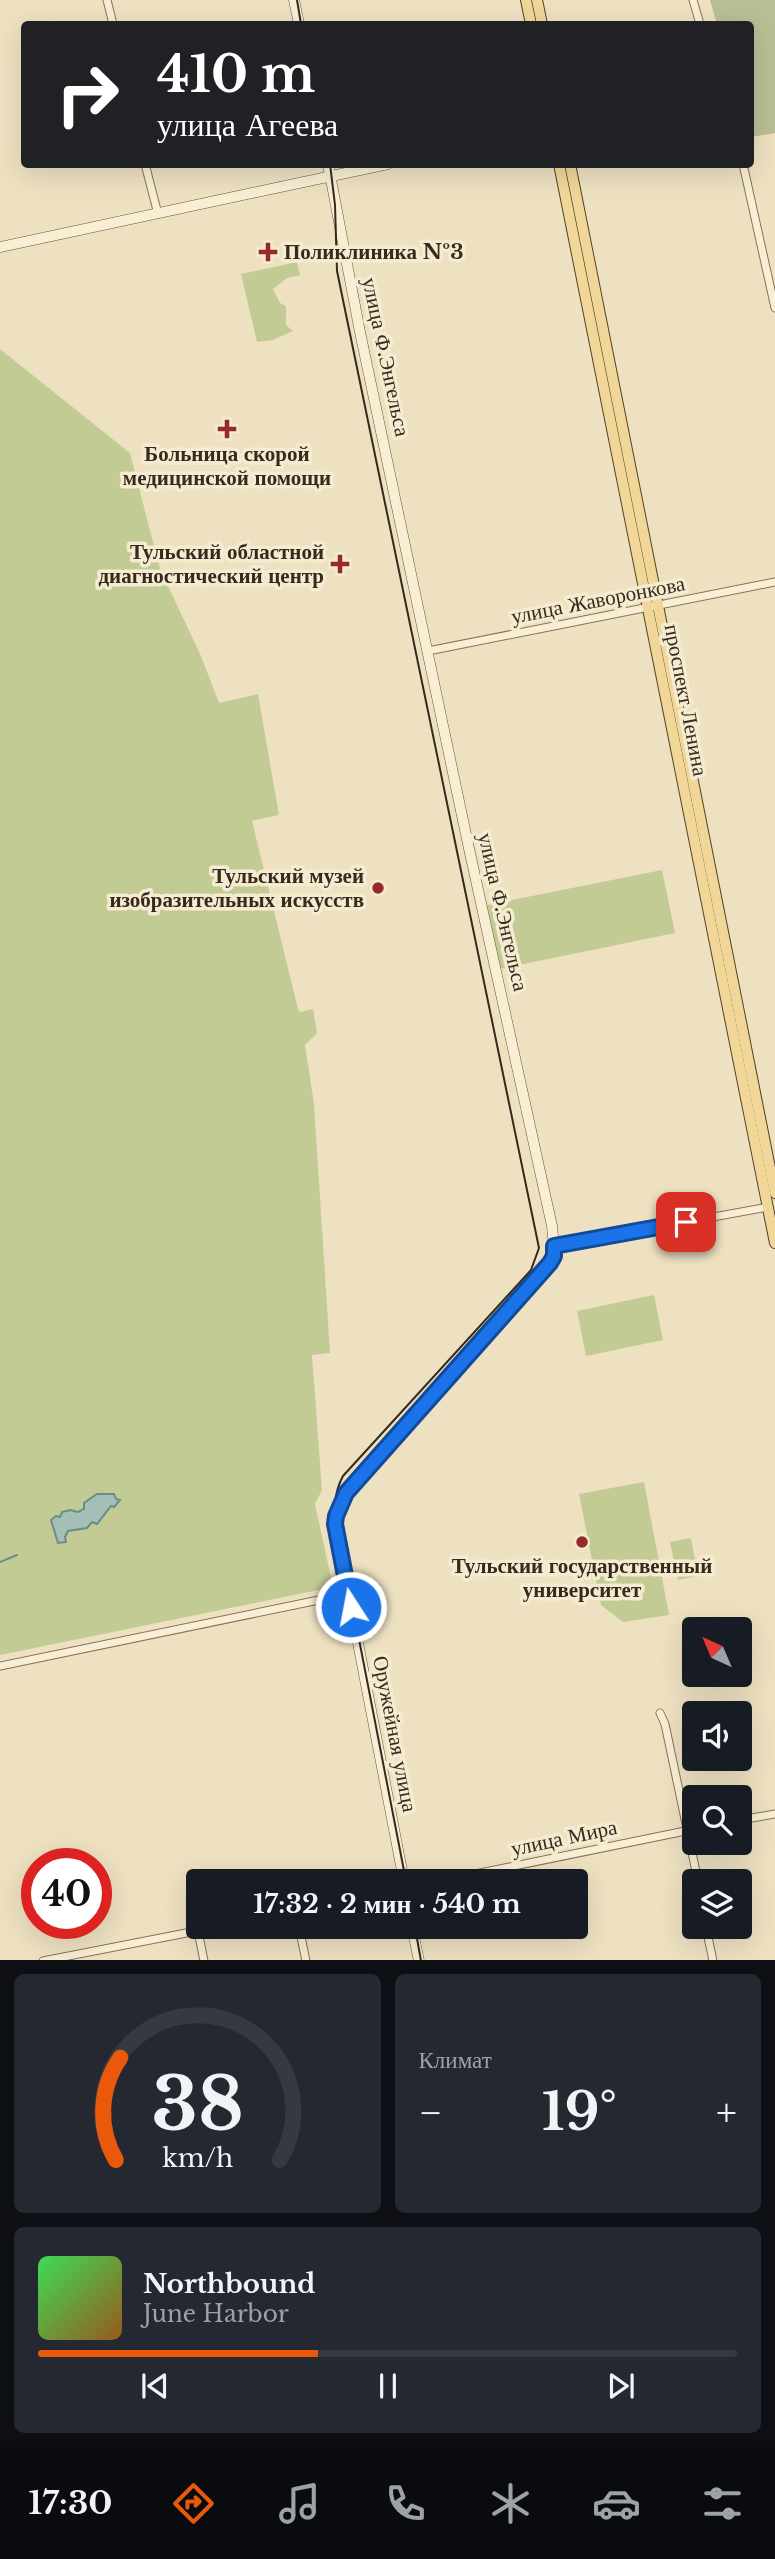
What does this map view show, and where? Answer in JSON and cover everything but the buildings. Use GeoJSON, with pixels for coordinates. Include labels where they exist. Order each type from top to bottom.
{"type":"FeatureCollection","features":[{"type":"Feature","properties":{"kind":"main road"},"geometry":{"type":"LineString","coordinates":[[526,0],[530,21]]}},
{"type":"Feature","properties":{"kind":"main road"},"geometry":{"type":"LineString","coordinates":[[537,0],[541,21]]}},
{"type":"Feature","properties":{"kind":"main road","name":"проспект Ленина"},"geometry":{"type":"LineString","coordinates":[[560,168],[775,1194]]}},
{"type":"Feature","properties":{"kind":"main road","name":"проспект Ленина"},"geometry":{"type":"LineString","coordinates":[[571,168],[609,348],[653,607],[771,1207],[775,1243]]}},
{"type":"Feature","properties":{"kind":"street"},"geometry":{"type":"LineString","coordinates":[[107,0],[112,21]]}},
{"type":"Feature","properties":{"kind":"street"},"geometry":{"type":"LineString","coordinates":[[294,0],[298,21]]}},
{"type":"Feature","properties":{"kind":"street"},"geometry":{"type":"LineString","coordinates":[[693,0],[699,21]]}},
{"type":"Feature","properties":{"kind":"street"},"geometry":{"type":"LineString","coordinates":[[146,168],[158,214]]}},
{"type":"Feature","properties":{"kind":"street","name":"улица Ф.Энгельса"},"geometry":{"type":"LineString","coordinates":[[329,168],[554,1246]]}},
{"type":"Feature","properties":{"kind":"street"},"geometry":{"type":"LineString","coordinates":[[0,247],[370,168]]}},
{"type":"Feature","properties":{"kind":"street"},"geometry":{"type":"LineString","coordinates":[[744,168],[775,308]]}},
{"type":"Feature","properties":{"kind":"street","name":"улица Жаворонкова"},"geometry":{"type":"LineString","coordinates":[[428,651],[775,582]]}},
{"type":"Feature","properties":{"kind":"street"},"geometry":{"type":"LineString","coordinates":[[0,1666],[348,1594],[335,1524],[346,1493],[550,1263],[554,1256],[554,1246],[771,1207]]}},
{"type":"Feature","properties":{"kind":"street","name":"Оружейная улица"},"geometry":{"type":"LineString","coordinates":[[348,1594],[402,1869]]}},
{"type":"Feature","properties":{"kind":"street"},"geometry":{"type":"LineString","coordinates":[[660,1713],[682,1793]]}},
{"type":"Feature","properties":{"kind":"street"},"geometry":{"type":"LineString","coordinates":[[752,1818],[775,1814]]}},
{"type":"Feature","properties":{"kind":"street","name":"улица Мира"},"geometry":{"type":"LineString","coordinates":[[500,1869],[682,1832]]}},
{"type":"Feature","properties":{"kind":"street"},"geometry":{"type":"LineString","coordinates":[[48,1960],[186,1933]]}},
{"type":"Feature","properties":{"kind":"street"},"geometry":{"type":"LineString","coordinates":[[200,1939],[204,1960]]}},
{"type":"Feature","properties":{"kind":"street"},"geometry":{"type":"LineString","coordinates":[[301,1939],[306,1960]]}},
{"type":"Feature","properties":{"kind":"street"},"geometry":{"type":"LineString","coordinates":[[414,1939],[419,1960]]}},
{"type":"Feature","properties":{"kind":"street"},"geometry":{"type":"LineString","coordinates":[[708,1939],[713,1960]]}},
{"type":"Feature","properties":{"kind":"street"},"geometry":{"type":"LineString","coordinates":[[98,1950],[100,1960]]}},
{"type":"Feature","properties":{"kind":"green space"},"geometry":{"type":"Polygon","coordinates":[[[710,0],[775,0],[775,133],[754,136],[754,21],[716,21],[710,0]]]}},
{"type":"Feature","properties":{"kind":"green space"},"geometry":{"type":"Polygon","coordinates":[[[297,262],[300,275],[287,278],[273,289],[280,303],[286,306],[286,325],[293,331],[273,340],[257,342],[241,274],[297,262]]]}},
{"type":"Feature","properties":{"kind":"green space"},"geometry":{"type":"Polygon","coordinates":[[[0,349],[130,453],[160,569],[201,656],[219,703],[258,694],[279,815],[252,821],[298,1009],[300,1012],[313,1009],[317,1033],[305,1045],[314,1104],[330,1353],[312,1355],[322,1490],[315,1504],[333,1587],[0,1655],[0,349]]]}},
{"type":"Feature","properties":{"kind":"green space"},"geometry":{"type":"Polygon","coordinates":[[[662,870],[675,933],[500,969],[487,905],[662,870]]]}},
{"type":"Feature","properties":{"kind":"green space"},"geometry":{"type":"Polygon","coordinates":[[[654,1295],[663,1340],[586,1356],[577,1311],[654,1295]]]}},
{"type":"Feature","properties":{"kind":"green space"},"geometry":{"type":"Polygon","coordinates":[[[644,1482],[669,1615],[623,1622],[601,1605],[579,1494],[644,1482]]]}},
{"type":"Feature","properties":{"kind":"green space"},"geometry":{"type":"Polygon","coordinates":[[[691,1538],[698,1576],[678,1580],[670,1542],[691,1538]]]}},
{"type":"Feature","properties":{"kind":"water"},"geometry":{"type":"Polygon","coordinates":[[[97,1494],[114,1494],[116,1499],[120,1500],[114,1507],[111,1506],[97,1524],[92,1522],[87,1528],[68,1531],[66,1542],[58,1543],[51,1520],[56,1516],[60,1517],[62,1512],[78,1512],[84,1509],[84,1503],[97,1494]]]}},
{"type":"Feature","properties":{"kind":"waterway"},"geometry":{"type":"LineString","coordinates":[[0,1562],[17,1555]]}},
{"type":"Feature","properties":{"kind":"tram line"},"geometry":{"type":"LineString","coordinates":[[297,0],[300,21]]}},
{"type":"Feature","properties":{"kind":"tram line"},"geometry":{"type":"LineString","coordinates":[[330,168],[335,205],[337,271],[539,1248],[531,1270],[343,1476],[336,1494],[337,1526],[404,1869]]}},
{"type":"Feature","properties":{"kind":"tram line"},"geometry":{"type":"LineString","coordinates":[[417,1939],[421,1960]]}},
{"type":"Feature","properties":{"kind":"place","name":"Поликлиника №3"},"geometry":{"type":"Point","coordinates":[268,252]}},
{"type":"Feature","properties":{"kind":"place","name":"Больница скорой медицинской помощи"},"geometry":{"type":"Point","coordinates":[227,429]}},
{"type":"Feature","properties":{"kind":"place","name":"Тульский областной диагностический центр"},"geometry":{"type":"Point","coordinates":[340,564]}},
{"type":"Feature","properties":{"kind":"place","name":"Тульский музей изобразительных искусств"},"geometry":{"type":"Point","coordinates":[378,888]}},
{"type":"Feature","properties":{"kind":"place","name":"Тульский государственный университет"},"geometry":{"type":"Point","coordinates":[582,1542]}},
{"type":"Feature","properties":{"kind":"route"},"geometry":{"type":"LineString","coordinates":[[351,1607],[335,1524],[342,1500],[360,1475],[550,1263],[554,1256],[554,1246],[686,1222]]}}]}
